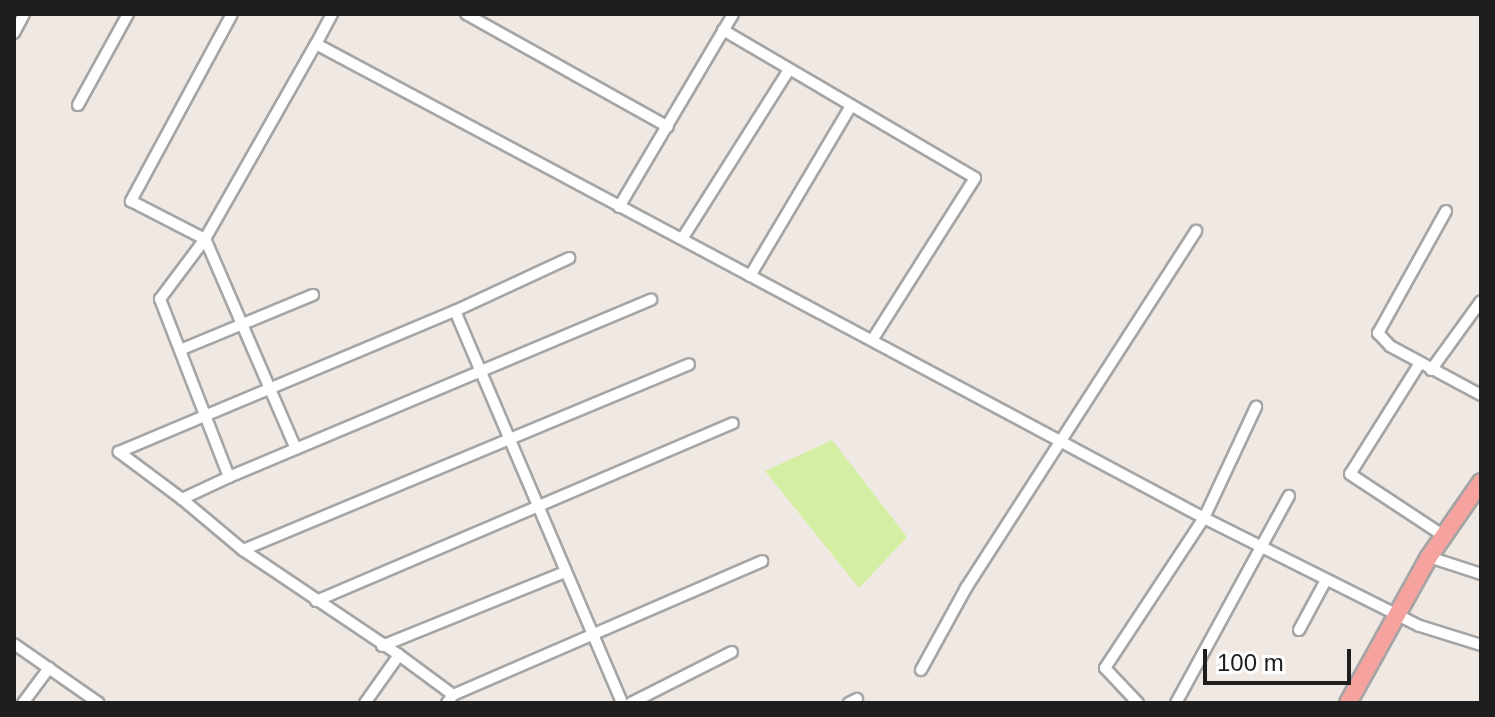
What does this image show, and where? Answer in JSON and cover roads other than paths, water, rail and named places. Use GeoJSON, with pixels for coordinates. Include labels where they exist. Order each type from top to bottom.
{"type":"FeatureCollection","features":[{"type":"Feature","properties":{"kind":"highway"},"geometry":{"type":"LineString","coordinates":[[1348,703],[1429,557],[1481,482]]}},
{"type":"Feature","properties":{"kind":"street"},"geometry":{"type":"LineString","coordinates":[[14,33],[24,14]]}},
{"type":"Feature","properties":{"kind":"street"},"geometry":{"type":"LineString","coordinates":[[78,105],[128,14]]}},
{"type":"Feature","properties":{"kind":"street"},"geometry":{"type":"LineString","coordinates":[[232,14],[131,201],[205,239],[296,449]]}},
{"type":"Feature","properties":{"kind":"street"},"geometry":{"type":"LineString","coordinates":[[229,477],[160,299],[205,239],[332,14]]}},
{"type":"Feature","properties":{"kind":"street"},"geometry":{"type":"LineString","coordinates":[[466,14],[668,127]]}},
{"type":"Feature","properties":{"kind":"street"},"geometry":{"type":"LineString","coordinates":[[619,207],[733,14]]}},
{"type":"Feature","properties":{"kind":"street"},"geometry":{"type":"LineString","coordinates":[[723,30],[975,178],[872,340]]}},
{"type":"Feature","properties":{"kind":"street"},"geometry":{"type":"LineString","coordinates":[[316,44],[1204,518],[1396,614],[1481,645]]}},
{"type":"Feature","properties":{"kind":"street"},"geometry":{"type":"LineString","coordinates":[[682,239],[789,70]]}},
{"type":"Feature","properties":{"kind":"street"},"geometry":{"type":"LineString","coordinates":[[750,276],[851,106]]}},
{"type":"Feature","properties":{"kind":"street"},"geometry":{"type":"LineString","coordinates":[[1446,211],[1378,333],[1431,370],[1481,395]]}},
{"type":"Feature","properties":{"kind":"street"},"geometry":{"type":"LineString","coordinates":[[921,670],[966,588],[1064,442],[1196,231]]}},
{"type":"Feature","properties":{"kind":"street"},"geometry":{"type":"LineString","coordinates":[[569,258],[455,311],[119,452],[243,550],[399,655],[450,699],[762,561]]}},
{"type":"Feature","properties":{"kind":"street"},"geometry":{"type":"LineString","coordinates":[[180,350],[313,295]]}},
{"type":"Feature","properties":{"kind":"street"},"geometry":{"type":"LineString","coordinates":[[182,499],[651,300]]}},
{"type":"Feature","properties":{"kind":"street"},"geometry":{"type":"LineString","coordinates":[[1431,370],[1481,301]]}},
{"type":"Feature","properties":{"kind":"street"},"geometry":{"type":"LineString","coordinates":[[455,311],[622,703]]}},
{"type":"Feature","properties":{"kind":"street"},"geometry":{"type":"LineString","coordinates":[[1420,363],[1350,474],[1444,536]]}},
{"type":"Feature","properties":{"kind":"street"},"geometry":{"type":"LineString","coordinates":[[243,550],[689,364]]}},
{"type":"Feature","properties":{"kind":"street"},"geometry":{"type":"LineString","coordinates":[[1138,703],[1105,668],[1204,518],[1256,407]]}},
{"type":"Feature","properties":{"kind":"street"},"geometry":{"type":"LineString","coordinates":[[316,601],[733,423]]}},
{"type":"Feature","properties":{"kind":"street"},"geometry":{"type":"LineString","coordinates":[[1176,703],[1289,496]]}},
{"type":"Feature","properties":{"kind":"street"},"geometry":{"type":"LineString","coordinates":[[1429,557],[1481,574]]}},
{"type":"Feature","properties":{"kind":"street"},"geometry":{"type":"LineString","coordinates":[[382,646],[565,572]]}},
{"type":"Feature","properties":{"kind":"street"},"geometry":{"type":"LineString","coordinates":[[1299,630],[1326,580]]}},
{"type":"Feature","properties":{"kind":"street"},"geometry":{"type":"LineString","coordinates":[[14,644],[99,703]]}},
{"type":"Feature","properties":{"kind":"street"},"geometry":{"type":"LineString","coordinates":[[631,703],[732,652]]}},
{"type":"Feature","properties":{"kind":"street"},"geometry":{"type":"LineString","coordinates":[[365,703],[399,655]]}},
{"type":"Feature","properties":{"kind":"street"},"geometry":{"type":"LineString","coordinates":[[23,703],[49,668]]}}]}
